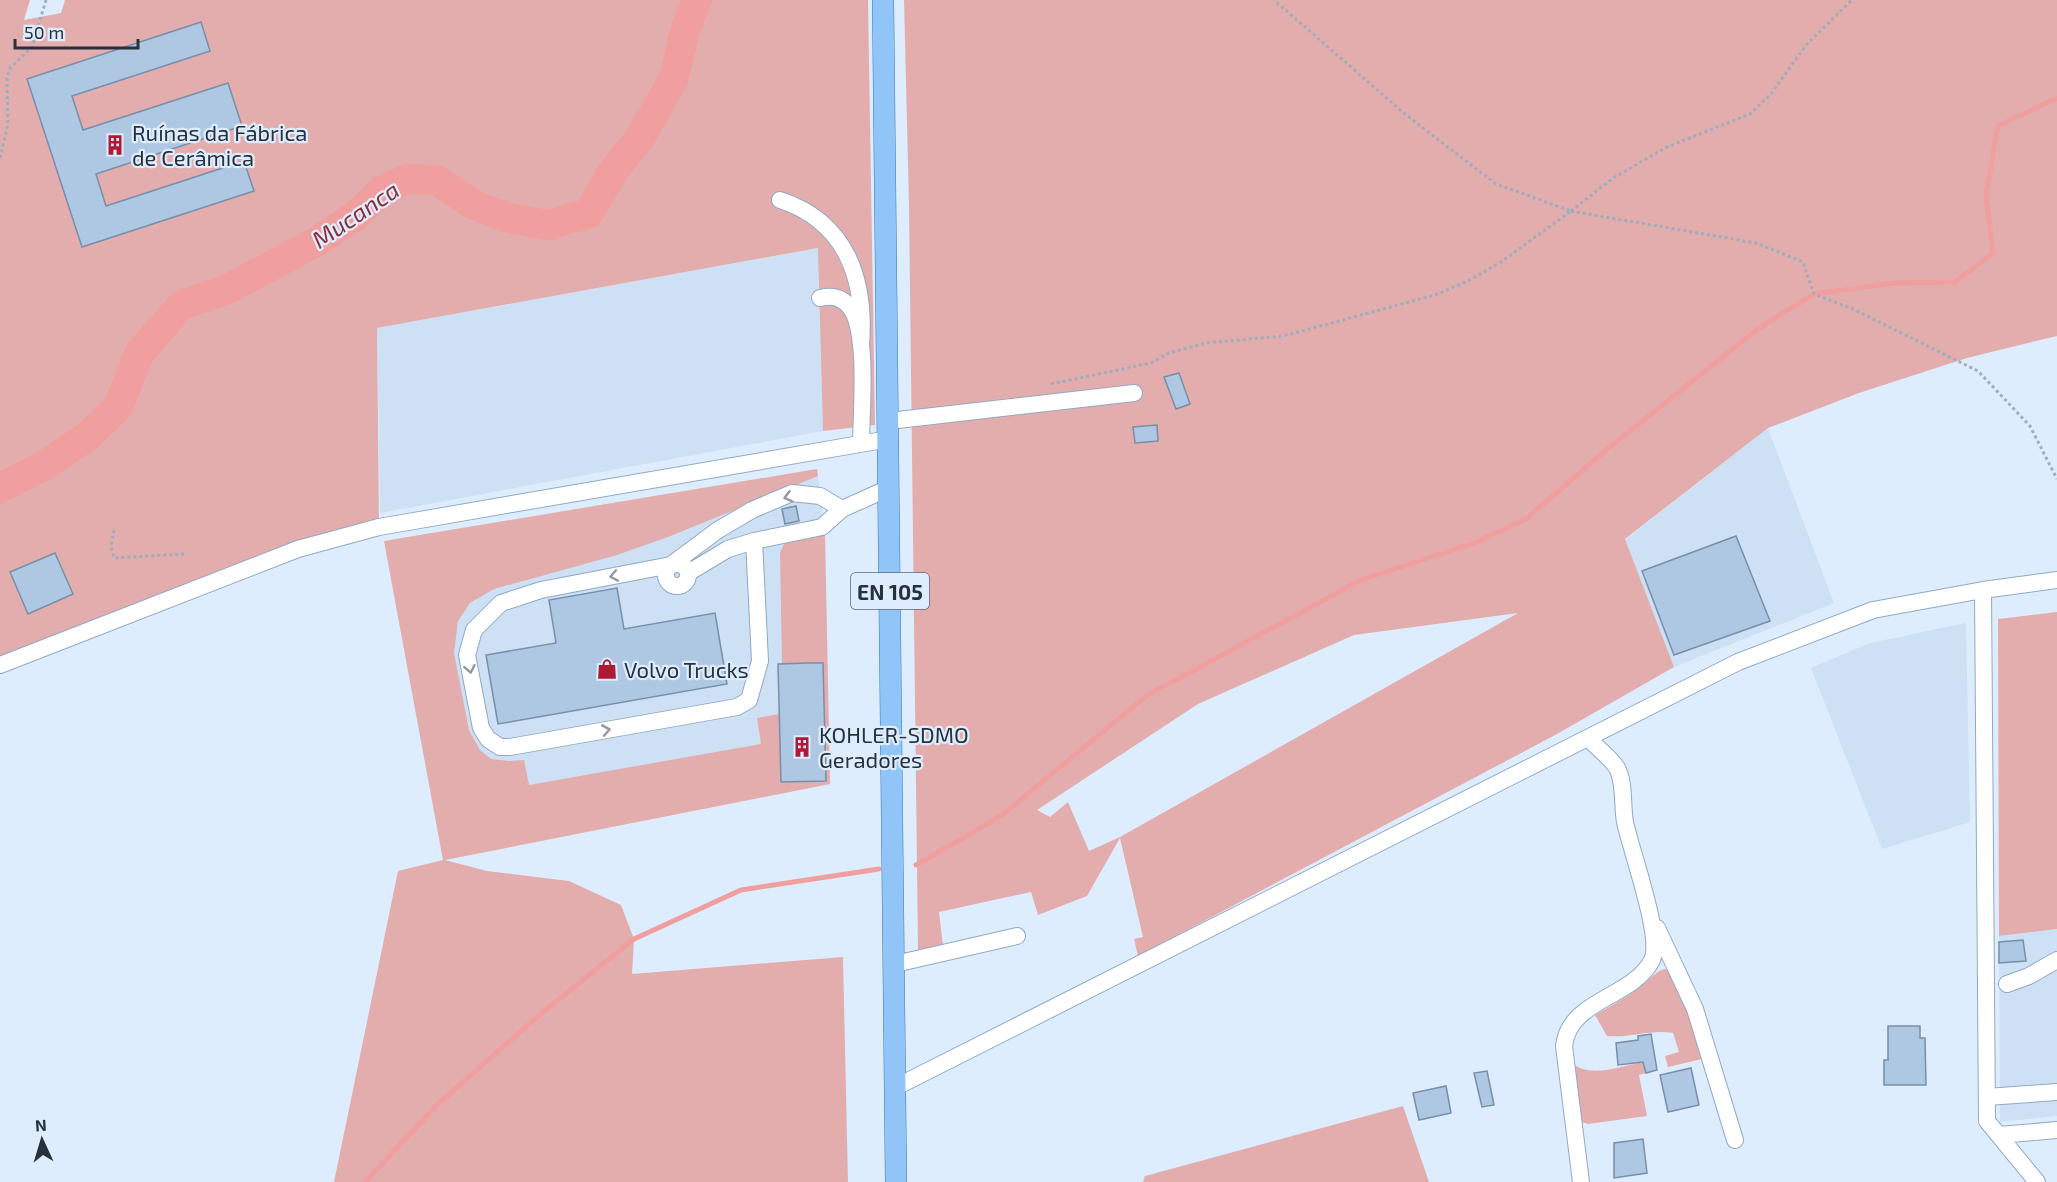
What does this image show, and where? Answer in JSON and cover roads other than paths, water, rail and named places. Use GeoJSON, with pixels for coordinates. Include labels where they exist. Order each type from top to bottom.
{"type":"FeatureCollection","features":[{"type":"Feature","properties":{"kind":"main road","name":"EN 105"},"geometry":{"type":"LineString","coordinates":[[883,0],[896,1182]]}},
{"type":"Feature","properties":{"kind":"street"},"geometry":{"type":"LineString","coordinates":[[780,200],[800,206],[818,220],[835,234],[847,254],[861,299],[861,443]]}},
{"type":"Feature","properties":{"kind":"street"},"geometry":{"type":"LineString","coordinates":[[820,298],[832,296],[848,303],[857,321],[861,345]]}},
{"type":"Feature","properties":{"kind":"street"},"geometry":{"type":"LineString","coordinates":[[0,665],[298,549],[379,527],[861,443],[889,430],[1134,393]]}},
{"type":"Feature","properties":{"kind":"street"},"geometry":{"type":"LineString","coordinates":[[754,540],[760,661],[749,700],[737,707],[510,747],[500,747],[488,739],[481,728],[467,655],[474,630],[501,603],[541,590],[671,566],[682,565],[688,573],[729,549],[754,540],[822,527],[842,509],[889,488]]}},
{"type":"Feature","properties":{"kind":"street"},"geometry":{"type":"LineString","coordinates":[[671,566],[718,530],[752,510],[792,493],[820,496],[842,509]]}},
{"type":"Feature","properties":{"kind":"street"},"geometry":{"type":"LineString","coordinates":[[896,1087],[1738,662],[1873,610],[1983,590],[2057,580]]}},
{"type":"Feature","properties":{"kind":"street"},"geometry":{"type":"LineString","coordinates":[[1983,590],[1987,1121],[2037,1182]]}},
{"type":"Feature","properties":{"kind":"street"},"geometry":{"type":"LineString","coordinates":[[1581,1182],[1564,1046],[1565,1035],[1569,1026],[1585,1010],[1645,972],[1654,958],[1655,939],[1650,914],[1629,845],[1617,768],[1588,738]]}},
{"type":"Feature","properties":{"kind":"street"},"geometry":{"type":"LineString","coordinates":[[1650,914],[1695,1009],[1735,1140]]}},
{"type":"Feature","properties":{"kind":"street"},"geometry":{"type":"LineString","coordinates":[[895,964],[1017,936]]}},
{"type":"Feature","properties":{"kind":"street"},"geometry":{"type":"LineString","coordinates":[[2007,984],[2029,976],[2057,960]]}},
{"type":"Feature","properties":{"kind":"street"},"geometry":{"type":"LineString","coordinates":[[1987,1097],[2057,1092]]}},
{"type":"Feature","properties":{"kind":"street"},"geometry":{"type":"LineString","coordinates":[[1999,1136],[2057,1130]]}},
{"type":"Feature","properties":{"kind":"waterway","name":"Mucanca"},"geometry":{"type":"LineString","coordinates":[[0,488],[45,465],[88,436],[118,407],[139,354],[181,305],[224,291],[318,241],[358,214],[382,190],[408,179],[437,180],[474,205],[510,218],[547,225],[588,214],[614,170],[640,138],[674,78],[685,30],[697,0]]}},
{"type":"Feature","properties":{"kind":"waterway"},"geometry":{"type":"LineString","coordinates":[[916,865],[1001,816],[1146,696],[1361,580],[1479,541],[1526,519],[1606,450],[1759,328],[1814,294],[1893,283],[1955,282],[1993,253],[1986,195],[1998,126],[2057,98]]}},
{"type":"Feature","properties":{"kind":"waterway"},"geometry":{"type":"LineString","coordinates":[[365,1182],[438,1104],[543,1012],[634,939],[741,890],[879,869]]}},
{"type":"Feature","properties":{"kind":"place","name":"Ruínas da Fábrica de Cerâmica"},"geometry":{"type":"Point","coordinates":[115,145]}},
{"type":"Feature","properties":{"kind":"place","name":"Volvo Trucks"},"geometry":{"type":"Point","coordinates":[607,669]}},
{"type":"Feature","properties":{"kind":"place","name":"KOHLER-SDMO Geradores"},"geometry":{"type":"Point","coordinates":[802,747]}}]}
